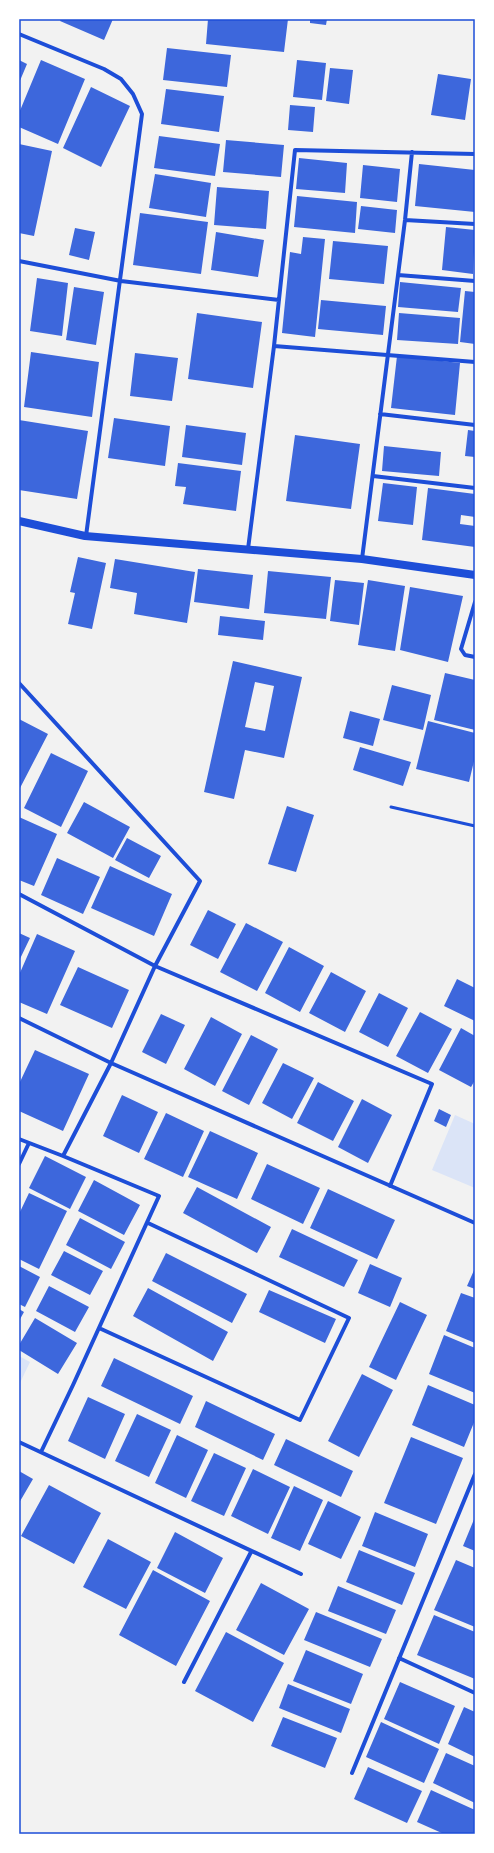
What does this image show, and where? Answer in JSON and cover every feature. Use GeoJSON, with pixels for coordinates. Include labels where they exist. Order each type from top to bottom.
{"type":"FeatureCollection","features":[{"type":"Feature","properties":{"kind":"main road"},"geometry":{"type":"LineString","coordinates":[[19,521],[86,536],[362,559],[475,575]]}},
{"type":"Feature","properties":{"kind":"street"},"geometry":{"type":"LineString","coordinates":[[19,34],[104,69],[121,79],[133,94],[142,114],[86,536]]}},
{"type":"Feature","properties":{"kind":"street"},"geometry":{"type":"LineString","coordinates":[[248,550],[274,346],[295,150],[475,154]]}},
{"type":"Feature","properties":{"kind":"street"},"geometry":{"type":"LineString","coordinates":[[362,559],[405,220],[412,152]]}},
{"type":"Feature","properties":{"kind":"street"},"geometry":{"type":"LineString","coordinates":[[405,220],[475,224]]}},
{"type":"Feature","properties":{"kind":"street"},"geometry":{"type":"LineString","coordinates":[[19,261],[121,281],[279,300]]}},
{"type":"Feature","properties":{"kind":"street"},"geometry":{"type":"LineString","coordinates":[[398,274],[475,281]]}},
{"type":"Feature","properties":{"kind":"street"},"geometry":{"type":"LineString","coordinates":[[274,346],[475,362]]}},
{"type":"Feature","properties":{"kind":"street"},"geometry":{"type":"LineString","coordinates":[[380,414],[475,425]]}},
{"type":"Feature","properties":{"kind":"street"},"geometry":{"type":"LineString","coordinates":[[373,476],[475,488]]}},
{"type":"Feature","properties":{"kind":"street"},"geometry":{"type":"LineString","coordinates":[[475,602],[461,649],[465,655],[475,657]]}},
{"type":"Feature","properties":{"kind":"street"},"geometry":{"type":"LineString","coordinates":[[19,683],[200,881],[155,966],[112,1063],[63,1156]]}},
{"type":"Feature","properties":{"kind":"street"},"geometry":{"type":"LineString","coordinates":[[19,894],[155,966],[432,1084],[390,1186]]}},
{"type":"Feature","properties":{"kind":"street"},"geometry":{"type":"LineString","coordinates":[[19,1018],[112,1063],[475,1223]]}},
{"type":"Feature","properties":{"kind":"street"},"geometry":{"type":"LineString","coordinates":[[19,1139],[159,1196],[148,1223],[41,1452]]}},
{"type":"Feature","properties":{"kind":"street"},"geometry":{"type":"LineString","coordinates":[[19,1164],[29,1143]]}},
{"type":"Feature","properties":{"kind":"street"},"geometry":{"type":"LineString","coordinates":[[99,1328],[300,1420],[349,1318],[148,1223]]}},
{"type":"Feature","properties":{"kind":"street"},"geometry":{"type":"LineString","coordinates":[[19,1442],[251,1552],[302,1574]]}},
{"type":"Feature","properties":{"kind":"street"},"geometry":{"type":"LineString","coordinates":[[352,1773],[475,1474]]}},
{"type":"Feature","properties":{"kind":"street"},"geometry":{"type":"LineString","coordinates":[[184,1682],[251,1552]]}},
{"type":"Feature","properties":{"kind":"street"},"geometry":{"type":"LineString","coordinates":[[399,1658],[475,1693]]}},
{"type":"Feature","properties":{"kind":"lane"},"geometry":{"type":"LineString","coordinates":[[391,807],[475,826]]}},
{"type":"Feature","properties":{"kind":"shaded area"},"geometry":{"type":"Polygon","coordinates":[[[455,1115],[475,1124],[475,1188],[432,1170],[455,1115]]]}},
{"type":"Feature","properties":{"kind":"shaded area"},"geometry":{"type":"Polygon","coordinates":[[[19,1356],[30,1362],[19,1385],[19,1356]]]}},
{"type":"Feature","properties":{"kind":"building"},"geometry":{"type":"Polygon","coordinates":[[[61,19],[113,19],[104,40],[60,21],[61,19]]]}},
{"type":"Feature","properties":{"kind":"building"},"geometry":{"type":"Polygon","coordinates":[[[208,19],[288,19],[284,52],[206,44],[208,19]]]}},
{"type":"Feature","properties":{"kind":"building"},"geometry":{"type":"Polygon","coordinates":[[[310,19],[327,19],[326,25],[310,23],[310,19]]]}},
{"type":"Feature","properties":{"kind":"building"},"geometry":{"type":"Polygon","coordinates":[[[167,48],[231,55],[227,87],[163,80],[167,48]]]}},
{"type":"Feature","properties":{"kind":"building"},"geometry":{"type":"Polygon","coordinates":[[[19,60],[27,64],[19,83],[19,60]]]}},
{"type":"Feature","properties":{"kind":"building"},"geometry":{"type":"Polygon","coordinates":[[[41,60],[85,79],[58,144],[19,127],[19,113],[41,60]]]}},
{"type":"Feature","properties":{"kind":"building"},"geometry":{"type":"Polygon","coordinates":[[[297,60],[326,63],[322,100],[293,97],[297,60]]]}},
{"type":"Feature","properties":{"kind":"building"},"geometry":{"type":"Polygon","coordinates":[[[330,68],[353,70],[349,104],[326,101],[330,68]]]}},
{"type":"Feature","properties":{"kind":"building"},"geometry":{"type":"Polygon","coordinates":[[[438,74],[471,79],[465,120],[431,115],[438,74]]]}},
{"type":"Feature","properties":{"kind":"building"},"geometry":{"type":"Polygon","coordinates":[[[91,87],[130,106],[101,167],[63,148],[91,87]]]}},
{"type":"Feature","properties":{"kind":"building"},"geometry":{"type":"Polygon","coordinates":[[[166,89],[224,96],[219,132],[161,124],[166,89]]]}},
{"type":"Feature","properties":{"kind":"building"},"geometry":{"type":"Polygon","coordinates":[[[290,105],[315,107],[313,132],[288,130],[290,105]]]}},
{"type":"Feature","properties":{"kind":"building"},"geometry":{"type":"Polygon","coordinates":[[[159,136],[220,144],[215,176],[154,168],[159,136]]]}},
{"type":"Feature","properties":{"kind":"building"},"geometry":{"type":"Polygon","coordinates":[[[226,140],[284,145],[281,177],[223,172],[226,140]]]}},
{"type":"Feature","properties":{"kind":"building"},"geometry":{"type":"Polygon","coordinates":[[[19,144],[52,151],[34,236],[19,233],[19,144]]]}},
{"type":"Feature","properties":{"kind":"building"},"geometry":{"type":"Polygon","coordinates":[[[299,158],[347,163],[345,193],[296,189],[299,158]]]}},
{"type":"Feature","properties":{"kind":"building"},"geometry":{"type":"Polygon","coordinates":[[[419,164],[475,170],[475,212],[415,206],[419,164]]]}},
{"type":"Feature","properties":{"kind":"building"},"geometry":{"type":"Polygon","coordinates":[[[363,165],[400,169],[397,202],[360,198],[363,165]]]}},
{"type":"Feature","properties":{"kind":"building"},"geometry":{"type":"Polygon","coordinates":[[[155,174],[211,183],[206,217],[149,208],[155,174]]]}},
{"type":"Feature","properties":{"kind":"building"},"geometry":{"type":"Polygon","coordinates":[[[217,187],[269,191],[266,229],[214,225],[217,187]]]}},
{"type":"Feature","properties":{"kind":"building"},"geometry":{"type":"Polygon","coordinates":[[[297,196],[357,202],[355,233],[294,227],[297,196]]]}},
{"type":"Feature","properties":{"kind":"building"},"geometry":{"type":"Polygon","coordinates":[[[361,206],[397,210],[395,233],[358,229],[361,206]]]}},
{"type":"Feature","properties":{"kind":"building"},"geometry":{"type":"Polygon","coordinates":[[[140,213],[208,222],[201,274],[133,265],[140,213]]]}},
{"type":"Feature","properties":{"kind":"building"},"geometry":{"type":"Polygon","coordinates":[[[446,227],[475,230],[473,274],[442,270],[446,227]]]}},
{"type":"Feature","properties":{"kind":"building"},"geometry":{"type":"Polygon","coordinates":[[[75,228],[95,232],[89,260],[69,255],[75,228]]]}},
{"type":"Feature","properties":{"kind":"building"},"geometry":{"type":"Polygon","coordinates":[[[216,232],[264,240],[258,277],[211,270],[216,232]]]}},
{"type":"Feature","properties":{"kind":"building"},"geometry":{"type":"Polygon","coordinates":[[[303,237],[325,239],[315,337],[282,333],[290,252],[301,254],[303,237]]]}},
{"type":"Feature","properties":{"kind":"building"},"geometry":{"type":"Polygon","coordinates":[[[333,241],[388,246],[384,284],[329,279],[333,241]]]}},
{"type":"Feature","properties":{"kind":"building"},"geometry":{"type":"Polygon","coordinates":[[[37,278],[68,283],[62,336],[30,331],[37,278]]]}},
{"type":"Feature","properties":{"kind":"building"},"geometry":{"type":"Polygon","coordinates":[[[400,282],[461,288],[458,312],[398,307],[400,282]]]}},
{"type":"Feature","properties":{"kind":"building"},"geometry":{"type":"Polygon","coordinates":[[[74,287],[104,292],[96,345],[66,340],[74,287]]]}},
{"type":"Feature","properties":{"kind":"building"},"geometry":{"type":"Polygon","coordinates":[[[465,291],[475,292],[475,344],[460,342],[465,291]]]}},
{"type":"Feature","properties":{"kind":"building"},"geometry":{"type":"Polygon","coordinates":[[[321,300],[386,306],[383,335],[318,329],[321,300]]]}},
{"type":"Feature","properties":{"kind":"building"},"geometry":{"type":"Polygon","coordinates":[[[197,313],[262,322],[253,388],[188,379],[197,313]]]}},
{"type":"Feature","properties":{"kind":"building"},"geometry":{"type":"Polygon","coordinates":[[[399,313],[460,318],[458,344],[397,340],[399,313]]]}},
{"type":"Feature","properties":{"kind":"building"},"geometry":{"type":"Polygon","coordinates":[[[31,352],[99,362],[92,417],[24,407],[31,352]]]}},
{"type":"Feature","properties":{"kind":"building"},"geometry":{"type":"Polygon","coordinates":[[[135,353],[178,358],[172,401],[130,396],[135,353]]]}},
{"type":"Feature","properties":{"kind":"building"},"geometry":{"type":"Polygon","coordinates":[[[397,356],[460,363],[455,415],[391,408],[397,356]]]}},
{"type":"Feature","properties":{"kind":"building"},"geometry":{"type":"Polygon","coordinates":[[[114,418],[170,426],[165,466],[108,458],[114,418]]]}},
{"type":"Feature","properties":{"kind":"building"},"geometry":{"type":"Polygon","coordinates":[[[19,420],[88,431],[77,499],[19,490],[19,420]]]}},
{"type":"Feature","properties":{"kind":"building"},"geometry":{"type":"Polygon","coordinates":[[[186,425],[246,433],[242,465],[182,457],[186,425]]]}},
{"type":"Feature","properties":{"kind":"building"},"geometry":{"type":"Polygon","coordinates":[[[468,430],[475,431],[475,457],[465,456],[468,430]]]}},
{"type":"Feature","properties":{"kind":"building"},"geometry":{"type":"Polygon","coordinates":[[[295,435],[360,444],[351,509],[286,501],[295,435]]]}},
{"type":"Feature","properties":{"kind":"building"},"geometry":{"type":"Polygon","coordinates":[[[384,446],[441,452],[439,476],[382,471],[384,446]]]}},
{"type":"Feature","properties":{"kind":"building"},"geometry":{"type":"Polygon","coordinates":[[[178,463],[241,471],[236,511],[183,504],[186,487],[175,486],[178,463]]]}},
{"type":"Feature","properties":{"kind":"building"},"geometry":{"type":"Polygon","coordinates":[[[383,483],[417,487],[413,525],[378,521],[383,483]]]}},
{"type":"Feature","properties":{"kind":"building"},"geometry":{"type":"Polygon","coordinates":[[[428,488],[475,494],[475,517],[461,515],[460,524],[475,526],[475,547],[422,540],[428,488]]]}},
{"type":"Feature","properties":{"kind":"building"},"geometry":{"type":"Polygon","coordinates":[[[78,557],[106,563],[92,629],[68,624],[75,593],[70,592],[78,557]]]}},
{"type":"Feature","properties":{"kind":"building"},"geometry":{"type":"Polygon","coordinates":[[[115,559],[195,572],[187,623],[134,614],[137,593],[110,588],[115,559]]]}},
{"type":"Feature","properties":{"kind":"building"},"geometry":{"type":"Polygon","coordinates":[[[198,569],[253,575],[249,609],[194,602],[198,569]]]}},
{"type":"Feature","properties":{"kind":"building"},"geometry":{"type":"Polygon","coordinates":[[[268,571],[331,577],[326,619],[264,613],[268,571]]]}},
{"type":"Feature","properties":{"kind":"building"},"geometry":{"type":"Polygon","coordinates":[[[335,580],[364,583],[359,625],[330,621],[335,580]]]}},
{"type":"Feature","properties":{"kind":"building"},"geometry":{"type":"Polygon","coordinates":[[[368,580],[405,586],[395,651],[358,645],[368,580]]]}},
{"type":"Feature","properties":{"kind":"building"},"geometry":{"type":"Polygon","coordinates":[[[410,587],[463,596],[448,662],[400,650],[410,587]]]}},
{"type":"Feature","properties":{"kind":"building"},"geometry":{"type":"Polygon","coordinates":[[[220,616],[265,621],[263,640],[218,635],[220,616]]]}},
{"type":"Feature","properties":{"kind":"building"},"geometry":{"type":"Polygon","coordinates":[[[233,661],[302,677],[284,758],[245,750],[234,799],[204,792],[233,661]],[[255,682],[245,727],[265,731],[274,686],[255,682]]]}},
{"type":"Feature","properties":{"kind":"building"},"geometry":{"type":"Polygon","coordinates":[[[445,673],[475,680],[475,730],[434,720],[445,673]]]}},
{"type":"Feature","properties":{"kind":"building"},"geometry":{"type":"Polygon","coordinates":[[[392,685],[431,695],[423,730],[383,720],[392,685]]]}},
{"type":"Feature","properties":{"kind":"building"},"geometry":{"type":"Polygon","coordinates":[[[350,711],[380,719],[373,746],[343,738],[350,711]]]}},
{"type":"Feature","properties":{"kind":"building"},"geometry":{"type":"Polygon","coordinates":[[[19,719],[48,734],[19,790],[19,719]]]}},
{"type":"Feature","properties":{"kind":"building"},"geometry":{"type":"Polygon","coordinates":[[[428,721],[475,733],[475,757],[469,782],[416,769],[428,721]]]}},
{"type":"Feature","properties":{"kind":"building"},"geometry":{"type":"Polygon","coordinates":[[[360,747],[411,762],[403,786],[353,770],[360,747]]]}},
{"type":"Feature","properties":{"kind":"building"},"geometry":{"type":"Polygon","coordinates":[[[51,753],[88,771],[61,827],[24,808],[51,753]]]}},
{"type":"Feature","properties":{"kind":"building"},"geometry":{"type":"Polygon","coordinates":[[[84,802],[130,827],[113,858],[67,833],[84,802]]]}},
{"type":"Feature","properties":{"kind":"building"},"geometry":{"type":"Polygon","coordinates":[[[287,806],[314,815],[296,872],[268,864],[287,806]]]}},
{"type":"Feature","properties":{"kind":"building"},"geometry":{"type":"Polygon","coordinates":[[[19,817],[57,834],[34,886],[19,880],[19,817]]]}},
{"type":"Feature","properties":{"kind":"building"},"geometry":{"type":"Polygon","coordinates":[[[127,838],[161,856],[149,878],[115,860],[127,838]]]}},
{"type":"Feature","properties":{"kind":"building"},"geometry":{"type":"Polygon","coordinates":[[[57,858],[100,877],[83,914],[41,895],[57,858]]]}},
{"type":"Feature","properties":{"kind":"building"},"geometry":{"type":"Polygon","coordinates":[[[110,866],[172,894],[154,936],[91,908],[110,866]]]}},
{"type":"Feature","properties":{"kind":"building"},"geometry":{"type":"Polygon","coordinates":[[[208,910],[236,924],[218,959],[190,945],[208,910]]]}},
{"type":"Feature","properties":{"kind":"building"},"geometry":{"type":"Polygon","coordinates":[[[246,923],[283,942],[257,991],[220,972],[246,923]]]}},
{"type":"Feature","properties":{"kind":"building"},"geometry":{"type":"Polygon","coordinates":[[[19,933],[30,938],[19,961],[19,933]]]}},
{"type":"Feature","properties":{"kind":"building"},"geometry":{"type":"Polygon","coordinates":[[[37,934],[75,951],[47,1014],[19,1002],[19,975],[37,934]]]}},
{"type":"Feature","properties":{"kind":"building"},"geometry":{"type":"Polygon","coordinates":[[[289,947],[324,966],[300,1012],[265,993],[289,947]]]}},
{"type":"Feature","properties":{"kind":"building"},"geometry":{"type":"Polygon","coordinates":[[[78,967],[129,990],[112,1028],[60,1005],[78,967]]]}},
{"type":"Feature","properties":{"kind":"building"},"geometry":{"type":"Polygon","coordinates":[[[331,972],[366,991],[345,1032],[309,1013],[331,972]]]}},
{"type":"Feature","properties":{"kind":"building"},"geometry":{"type":"Polygon","coordinates":[[[457,979],[475,988],[475,1021],[444,1006],[457,979]]]}},
{"type":"Feature","properties":{"kind":"building"},"geometry":{"type":"Polygon","coordinates":[[[379,993],[408,1008],[388,1047],[359,1032],[379,993]]]}},
{"type":"Feature","properties":{"kind":"building"},"geometry":{"type":"Polygon","coordinates":[[[420,1012],[452,1029],[428,1073],[396,1056],[420,1012]]]}},
{"type":"Feature","properties":{"kind":"building"},"geometry":{"type":"Polygon","coordinates":[[[161,1014],[185,1025],[166,1064],[142,1052],[161,1014]]]}},
{"type":"Feature","properties":{"kind":"building"},"geometry":{"type":"Polygon","coordinates":[[[211,1017],[242,1034],[215,1086],[184,1069],[211,1017]]]}},
{"type":"Feature","properties":{"kind":"building"},"geometry":{"type":"Polygon","coordinates":[[[461,1028],[475,1036],[475,1080],[471,1087],[439,1070],[461,1028]]]}},
{"type":"Feature","properties":{"kind":"building"},"geometry":{"type":"Polygon","coordinates":[[[251,1035],[278,1049],[249,1105],[222,1091],[251,1035]]]}},
{"type":"Feature","properties":{"kind":"building"},"geometry":{"type":"Polygon","coordinates":[[[35,1050],[89,1074],[63,1131],[19,1111],[19,1084],[35,1050]]]}},
{"type":"Feature","properties":{"kind":"building"},"geometry":{"type":"Polygon","coordinates":[[[283,1063],[314,1078],[292,1119],[262,1103],[283,1063]]]}},
{"type":"Feature","properties":{"kind":"building"},"geometry":{"type":"Polygon","coordinates":[[[318,1082],[354,1101],[333,1141],[297,1123],[318,1082]]]}},
{"type":"Feature","properties":{"kind":"building"},"geometry":{"type":"Polygon","coordinates":[[[122,1095],[158,1112],[139,1153],[103,1136],[122,1095]]]}},
{"type":"Feature","properties":{"kind":"building"},"geometry":{"type":"Polygon","coordinates":[[[362,1099],[392,1115],[368,1163],[338,1147],[362,1099]]]}},
{"type":"Feature","properties":{"kind":"building"},"geometry":{"type":"Polygon","coordinates":[[[439,1109],[451,1115],[446,1127],[434,1121],[439,1109]]]}},
{"type":"Feature","properties":{"kind":"building"},"geometry":{"type":"Polygon","coordinates":[[[166,1113],[204,1131],[183,1177],[144,1159],[166,1113]]]}},
{"type":"Feature","properties":{"kind":"building"},"geometry":{"type":"Polygon","coordinates":[[[210,1131],[258,1153],[237,1199],[188,1177],[210,1131]]]}},
{"type":"Feature","properties":{"kind":"building"},"geometry":{"type":"Polygon","coordinates":[[[45,1156],[86,1177],[70,1209],[29,1188],[45,1156]]]}},
{"type":"Feature","properties":{"kind":"building"},"geometry":{"type":"Polygon","coordinates":[[[267,1164],[320,1188],[303,1224],[251,1199],[267,1164]]]}},
{"type":"Feature","properties":{"kind":"building"},"geometry":{"type":"Polygon","coordinates":[[[94,1180],[140,1205],[124,1235],[78,1211],[94,1180]]]}},
{"type":"Feature","properties":{"kind":"building"},"geometry":{"type":"Polygon","coordinates":[[[197,1187],[271,1227],[257,1253],[183,1213],[197,1187]]]}},
{"type":"Feature","properties":{"kind":"building"},"geometry":{"type":"Polygon","coordinates":[[[328,1189],[395,1220],[377,1259],[310,1228],[328,1189]]]}},
{"type":"Feature","properties":{"kind":"building"},"geometry":{"type":"Polygon","coordinates":[[[29,1193],[67,1211],[39,1269],[19,1259],[19,1214],[29,1193]]]}},
{"type":"Feature","properties":{"kind":"building"},"geometry":{"type":"Polygon","coordinates":[[[80,1218],[125,1242],[111,1269],[66,1245],[80,1218]]]}},
{"type":"Feature","properties":{"kind":"building"},"geometry":{"type":"Polygon","coordinates":[[[292,1229],[358,1260],[344,1287],[279,1257],[292,1229]]]}},
{"type":"Feature","properties":{"kind":"building"},"geometry":{"type":"Polygon","coordinates":[[[64,1251],[103,1271],[90,1295],[51,1275],[64,1251]]]}},
{"type":"Feature","properties":{"kind":"building"},"geometry":{"type":"Polygon","coordinates":[[[166,1253],[247,1294],[232,1323],[152,1281],[166,1253]]]}},
{"type":"Feature","properties":{"kind":"building"},"geometry":{"type":"Polygon","coordinates":[[[370,1264],[402,1278],[390,1307],[358,1293],[370,1264]]]}},
{"type":"Feature","properties":{"kind":"building"},"geometry":{"type":"Polygon","coordinates":[[[19,1266],[40,1277],[25,1307],[19,1304],[19,1266]]]}},
{"type":"Feature","properties":{"kind":"building"},"geometry":{"type":"Polygon","coordinates":[[[475,1268],[475,1289],[467,1286],[475,1268]]]}},
{"type":"Feature","properties":{"kind":"building"},"geometry":{"type":"Polygon","coordinates":[[[49,1286],[89,1307],[75,1332],[36,1311],[49,1286]]]}},
{"type":"Feature","properties":{"kind":"building"},"geometry":{"type":"Polygon","coordinates":[[[148,1288],[228,1332],[213,1361],[133,1316],[148,1288]]]}},
{"type":"Feature","properties":{"kind":"building"},"geometry":{"type":"Polygon","coordinates":[[[269,1290],[336,1319],[325,1343],[259,1312],[269,1290]]]}},
{"type":"Feature","properties":{"kind":"building"},"geometry":{"type":"Polygon","coordinates":[[[461,1293],[475,1298],[475,1343],[446,1331],[461,1293]]]}},
{"type":"Feature","properties":{"kind":"building"},"geometry":{"type":"Polygon","coordinates":[[[400,1302],[427,1315],[396,1380],[369,1367],[400,1302]]]}},
{"type":"Feature","properties":{"kind":"building"},"geometry":{"type":"Polygon","coordinates":[[[19,1309],[24,1312],[19,1321],[19,1309]]]}},
{"type":"Feature","properties":{"kind":"building"},"geometry":{"type":"Polygon","coordinates":[[[35,1318],[77,1343],[58,1374],[19,1350],[19,1345],[35,1318]]]}},
{"type":"Feature","properties":{"kind":"building"},"geometry":{"type":"Polygon","coordinates":[[[444,1335],[475,1348],[475,1393],[429,1374],[444,1335]]]}},
{"type":"Feature","properties":{"kind":"building"},"geometry":{"type":"Polygon","coordinates":[[[114,1358],[193,1396],[180,1424],[101,1386],[114,1358]]]}},
{"type":"Feature","properties":{"kind":"building"},"geometry":{"type":"Polygon","coordinates":[[[362,1374],[393,1390],[359,1457],[328,1441],[362,1374]]]}},
{"type":"Feature","properties":{"kind":"building"},"geometry":{"type":"Polygon","coordinates":[[[428,1385],[475,1405],[475,1420],[464,1447],[412,1425],[428,1385]]]}},
{"type":"Feature","properties":{"kind":"building"},"geometry":{"type":"Polygon","coordinates":[[[88,1397],[125,1414],[105,1459],[68,1441],[88,1397]]]}},
{"type":"Feature","properties":{"kind":"building"},"geometry":{"type":"Polygon","coordinates":[[[206,1401],[275,1434],[263,1460],[195,1427],[206,1401]]]}},
{"type":"Feature","properties":{"kind":"building"},"geometry":{"type":"Polygon","coordinates":[[[137,1414],[171,1430],[149,1477],[115,1461],[137,1414]]]}},
{"type":"Feature","properties":{"kind":"building"},"geometry":{"type":"Polygon","coordinates":[[[177,1435],[208,1450],[186,1498],[155,1483],[177,1435]]]}},
{"type":"Feature","properties":{"kind":"building"},"geometry":{"type":"Polygon","coordinates":[[[411,1437],[463,1458],[436,1524],[384,1503],[411,1437]]]}},
{"type":"Feature","properties":{"kind":"building"},"geometry":{"type":"Polygon","coordinates":[[[286,1439],[353,1471],[341,1497],[274,1465],[286,1439]]]}},
{"type":"Feature","properties":{"kind":"building"},"geometry":{"type":"Polygon","coordinates":[[[214,1453],[246,1468],[224,1516],[191,1501],[214,1453]]]}},
{"type":"Feature","properties":{"kind":"building"},"geometry":{"type":"Polygon","coordinates":[[[253,1469],[290,1487],[268,1534],[231,1516],[253,1469]]]}},
{"type":"Feature","properties":{"kind":"building"},"geometry":{"type":"Polygon","coordinates":[[[19,1471],[33,1479],[19,1503],[19,1471]]]}},
{"type":"Feature","properties":{"kind":"building"},"geometry":{"type":"Polygon","coordinates":[[[49,1485],[101,1513],[74,1564],[21,1536],[49,1485]]]}},
{"type":"Feature","properties":{"kind":"building"},"geometry":{"type":"Polygon","coordinates":[[[294,1486],[323,1500],[300,1551],[271,1538],[294,1486]]]}},
{"type":"Feature","properties":{"kind":"building"},"geometry":{"type":"Polygon","coordinates":[[[328,1501],[361,1517],[341,1559],[308,1544],[328,1501]]]}},
{"type":"Feature","properties":{"kind":"building"},"geometry":{"type":"Polygon","coordinates":[[[375,1512],[428,1534],[415,1567],[362,1546],[375,1512]]]}},
{"type":"Feature","properties":{"kind":"building"},"geometry":{"type":"Polygon","coordinates":[[[475,1517],[475,1551],[463,1546],[475,1517]]]}},
{"type":"Feature","properties":{"kind":"building"},"geometry":{"type":"Polygon","coordinates":[[[175,1532],[223,1558],[205,1593],[157,1568],[175,1532]]]}},
{"type":"Feature","properties":{"kind":"building"},"geometry":{"type":"Polygon","coordinates":[[[108,1539],[151,1562],[126,1609],[83,1587],[108,1539]]]}},
{"type":"Feature","properties":{"kind":"building"},"geometry":{"type":"Polygon","coordinates":[[[359,1550],[415,1573],[402,1605],[346,1582],[359,1550]]]}},
{"type":"Feature","properties":{"kind":"building"},"geometry":{"type":"Polygon","coordinates":[[[456,1560],[475,1568],[475,1627],[434,1610],[456,1560]]]}},
{"type":"Feature","properties":{"kind":"building"},"geometry":{"type":"Polygon","coordinates":[[[153,1570],[210,1601],[176,1666],[119,1635],[153,1570]]]}},
{"type":"Feature","properties":{"kind":"building"},"geometry":{"type":"Polygon","coordinates":[[[261,1583],[309,1609],[284,1655],[236,1630],[261,1583]]]}},
{"type":"Feature","properties":{"kind":"building"},"geometry":{"type":"Polygon","coordinates":[[[338,1586],[396,1610],[386,1634],[328,1611],[338,1586]]]}},
{"type":"Feature","properties":{"kind":"building"},"geometry":{"type":"Polygon","coordinates":[[[316,1612],[382,1639],[370,1667],[304,1640],[316,1612]]]}},
{"type":"Feature","properties":{"kind":"building"},"geometry":{"type":"Polygon","coordinates":[[[434,1615],[475,1632],[475,1679],[417,1655],[434,1615]]]}},
{"type":"Feature","properties":{"kind":"building"},"geometry":{"type":"Polygon","coordinates":[[[226,1632],[284,1663],[253,1722],[195,1691],[226,1632]]]}},
{"type":"Feature","properties":{"kind":"building"},"geometry":{"type":"Polygon","coordinates":[[[306,1650],[363,1674],[351,1704],[293,1681],[306,1650]]]}},
{"type":"Feature","properties":{"kind":"building"},"geometry":{"type":"Polygon","coordinates":[[[400,1682],[455,1706],[439,1744],[384,1719],[400,1682]]]}},
{"type":"Feature","properties":{"kind":"building"},"geometry":{"type":"Polygon","coordinates":[[[288,1684],[350,1709],[341,1733],[279,1708],[288,1684]]]}},
{"type":"Feature","properties":{"kind":"building"},"geometry":{"type":"Polygon","coordinates":[[[464,1707],[475,1712],[475,1757],[448,1744],[464,1707]]]}},
{"type":"Feature","properties":{"kind":"building"},"geometry":{"type":"Polygon","coordinates":[[[283,1717],[337,1738],[325,1768],[271,1746],[283,1717]]]}},
{"type":"Feature","properties":{"kind":"building"},"geometry":{"type":"Polygon","coordinates":[[[381,1722],[439,1749],[424,1783],[366,1757],[381,1722]]]}},
{"type":"Feature","properties":{"kind":"building"},"geometry":{"type":"Polygon","coordinates":[[[446,1753],[475,1766],[475,1803],[433,1783],[446,1753]]]}},
{"type":"Feature","properties":{"kind":"building"},"geometry":{"type":"Polygon","coordinates":[[[368,1767],[422,1791],[407,1823],[354,1799],[368,1767]]]}},
{"type":"Feature","properties":{"kind":"building"},"geometry":{"type":"Polygon","coordinates":[[[431,1790],[475,1810],[475,1834],[444,1834],[417,1822],[431,1790]]]}}]}
